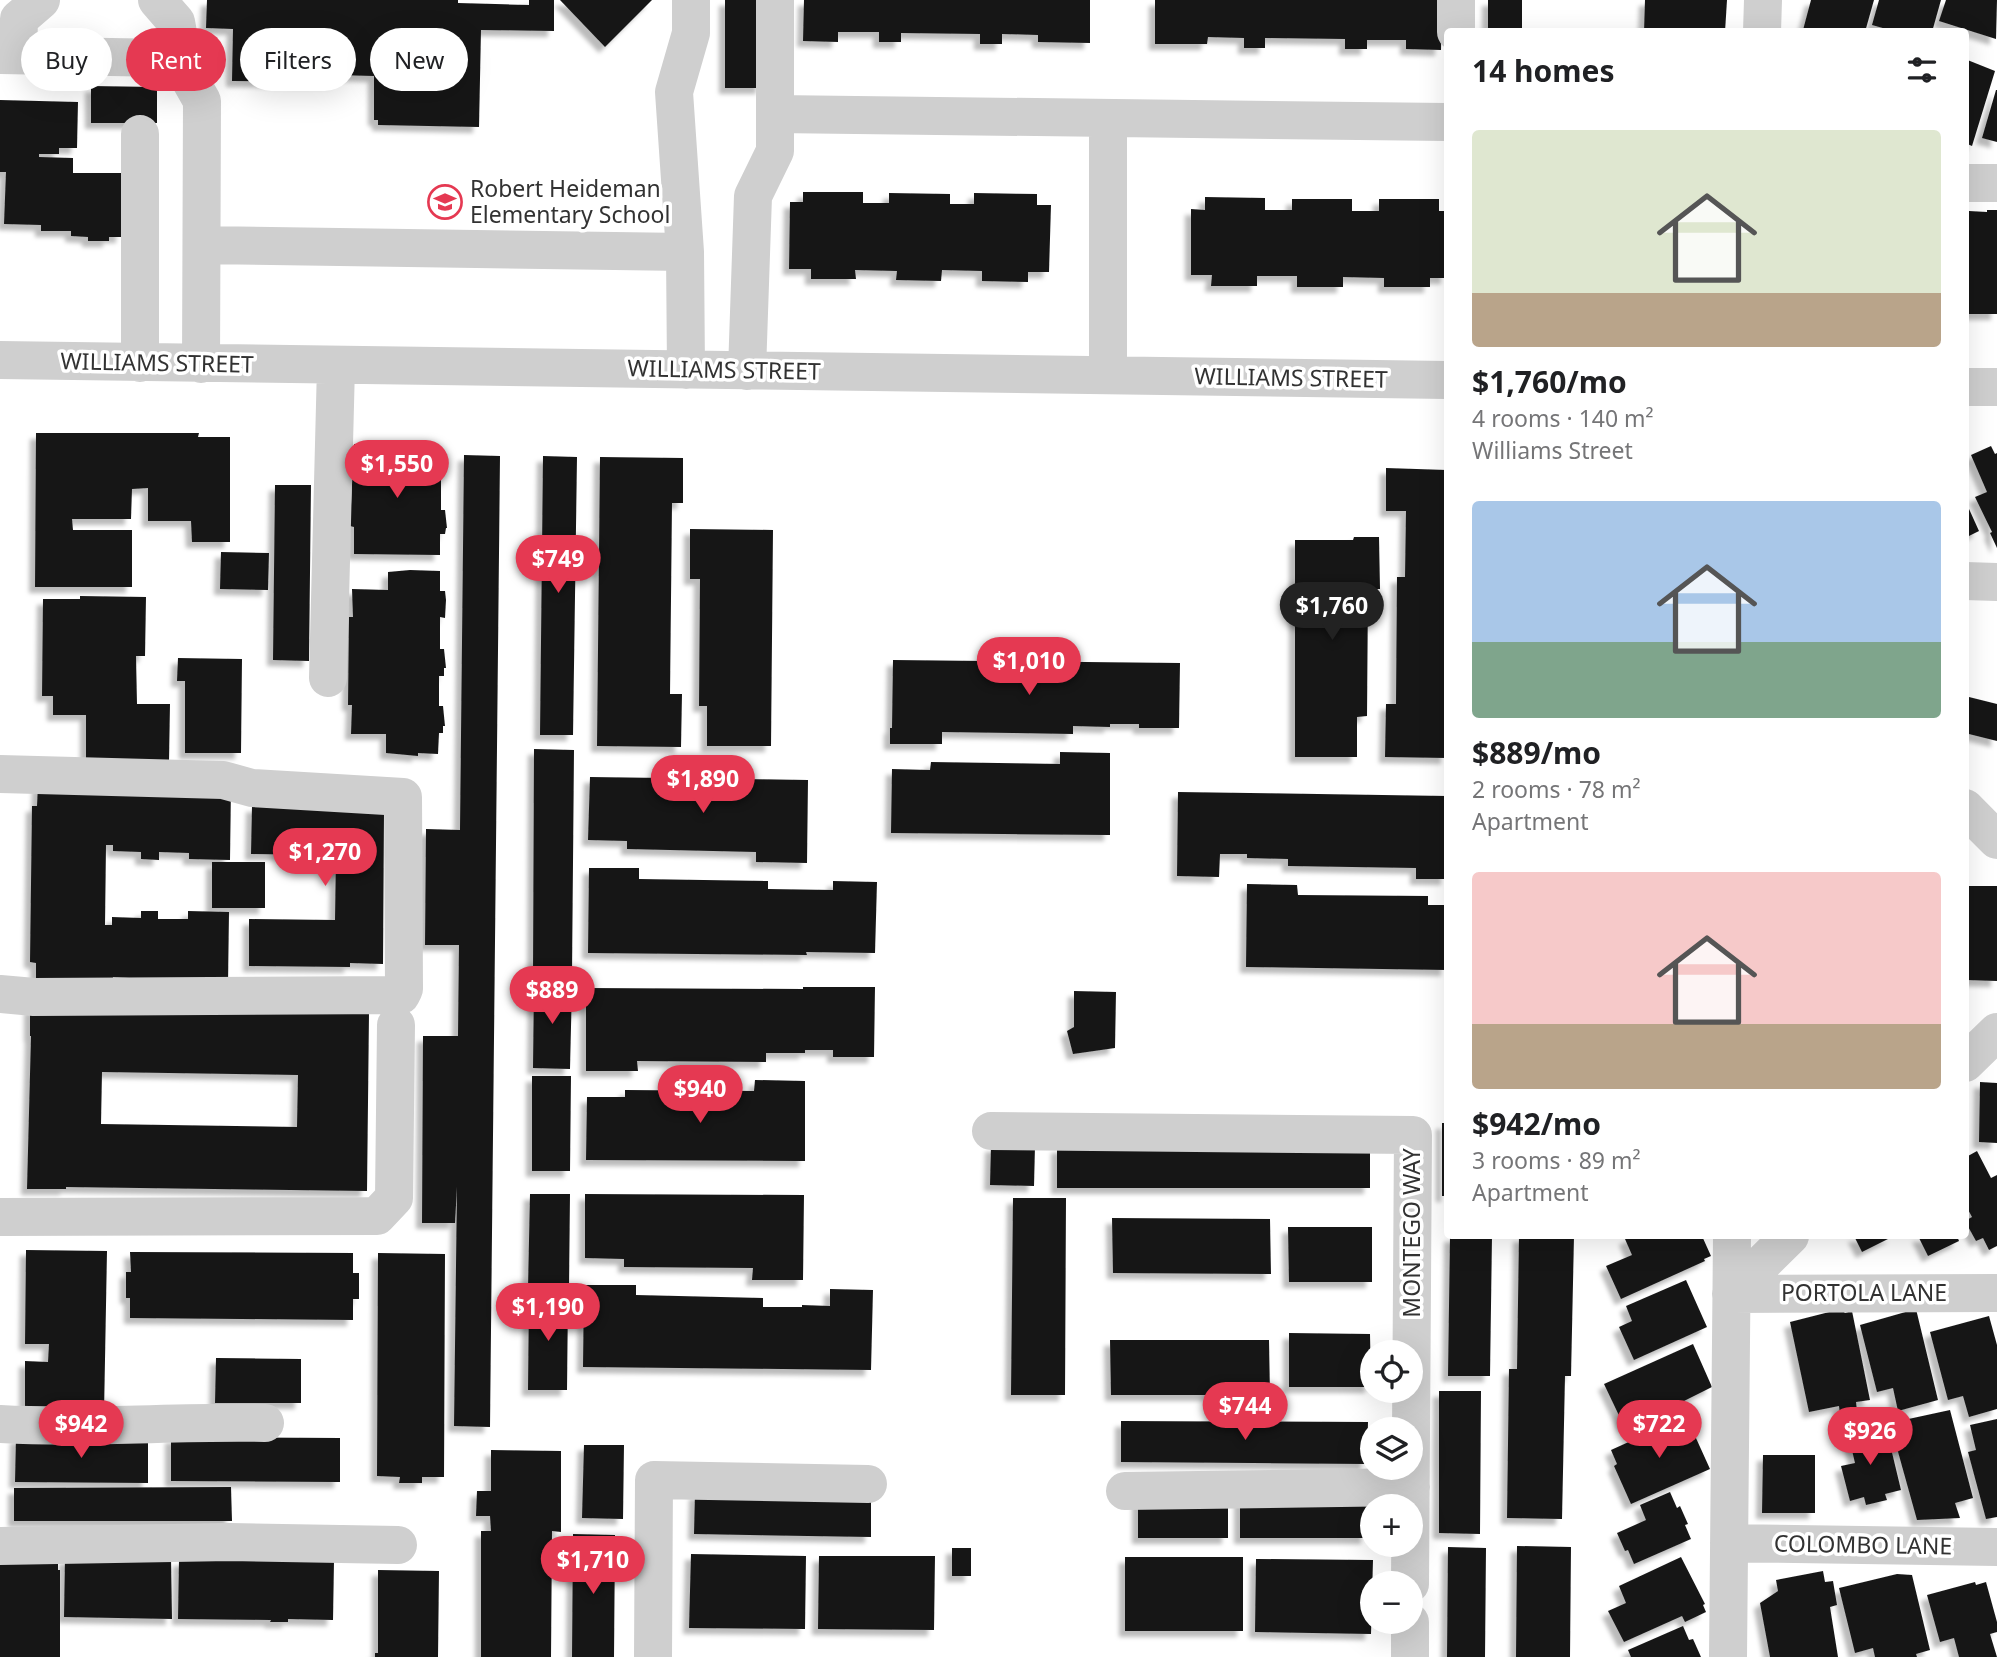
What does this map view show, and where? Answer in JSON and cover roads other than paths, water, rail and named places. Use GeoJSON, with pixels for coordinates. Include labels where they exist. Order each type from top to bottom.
{"type":"FeatureCollection","features":[{"type":"Feature","properties":{"kind":"street"},"geometry":{"type":"LineString","coordinates":[[41,0],[19,19],[9,55],[126,57]]}},
{"type":"Feature","properties":{"kind":"street"},"geometry":{"type":"LineString","coordinates":[[157,0],[176,22],[177,28]]}},
{"type":"Feature","properties":{"kind":"street"},"geometry":{"type":"LineString","coordinates":[[686,370],[685,252],[674,92],[691,33],[691,0]]}},
{"type":"Feature","properties":{"kind":"street"},"geometry":{"type":"LineString","coordinates":[[747,371],[752,197],[775,151],[775,0]]}},
{"type":"Feature","properties":{"kind":"street"},"geometry":{"type":"LineString","coordinates":[[1455,28],[1456,0]]}},
{"type":"Feature","properties":{"kind":"street"},"geometry":{"type":"LineString","coordinates":[[1762,28],[1763,0]]}},
{"type":"Feature","properties":{"kind":"street"},"geometry":{"type":"LineString","coordinates":[[197,91],[202,101],[201,364]]}},
{"type":"Feature","properties":{"kind":"street"},"geometry":{"type":"LineString","coordinates":[[775,114],[1444,122]]}},
{"type":"Feature","properties":{"kind":"street"},"geometry":{"type":"LineString","coordinates":[[1108,118],[1108,375]]}},
{"type":"Feature","properties":{"kind":"street"},"geometry":{"type":"LineString","coordinates":[[140,363],[141,134]]}},
{"type":"Feature","properties":{"kind":"street"},"geometry":{"type":"LineString","coordinates":[[1969,183],[1997,183]]}},
{"type":"Feature","properties":{"kind":"street"},"geometry":{"type":"LineString","coordinates":[[202,245],[685,252]]}},
{"type":"Feature","properties":{"kind":"street","name":"WILLIAMS STREET"},"geometry":{"type":"LineString","coordinates":[[0,360],[1444,380]]}},
{"type":"Feature","properties":{"kind":"street"},"geometry":{"type":"LineString","coordinates":[[328,678],[336,366]]}},
{"type":"Feature","properties":{"kind":"street"},"geometry":{"type":"LineString","coordinates":[[1969,387],[1997,387]]}},
{"type":"Feature","properties":{"kind":"street"},"geometry":{"type":"LineString","coordinates":[[1969,581],[1997,582]]}},
{"type":"Feature","properties":{"kind":"street"},"geometry":{"type":"LineString","coordinates":[[0,774],[223,780],[252,788],[403,797],[404,989],[401,995],[34,997],[0,994]]}},
{"type":"Feature","properties":{"kind":"street"},"geometry":{"type":"LineString","coordinates":[[1969,812],[1997,840]]}},
{"type":"Feature","properties":{"kind":"street"},"geometry":{"type":"LineString","coordinates":[[0,1217],[377,1216],[394,1198],[396,1025]]}},
{"type":"Feature","properties":{"kind":"street"},"geometry":{"type":"LineString","coordinates":[[1969,1059],[1997,1032]]}},
{"type":"Feature","properties":{"kind":"street","name":"MONTEGO WAY"},"geometry":{"type":"LineString","coordinates":[[990,1131],[1413,1135],[1410,1571]]}},
{"type":"Feature","properties":{"kind":"street"},"geometry":{"type":"LineString","coordinates":[[1728,1657],[1732,1239]]}},
{"type":"Feature","properties":{"kind":"street"},"geometry":{"type":"LineString","coordinates":[[1731,1294],[1787,1239]]}},
{"type":"Feature","properties":{"kind":"street","name":"PORTOLA LANE"},"geometry":{"type":"LineString","coordinates":[[1731,1294],[1997,1293]]}},
{"type":"Feature","properties":{"kind":"street"},"geometry":{"type":"LineString","coordinates":[[0,1424],[59,1427],[147,1426],[199,1422],[265,1423]]}},
{"type":"Feature","properties":{"kind":"street"},"geometry":{"type":"LineString","coordinates":[[653,1657],[654,1480],[868,1484]]}},
{"type":"Feature","properties":{"kind":"street"},"geometry":{"type":"LineString","coordinates":[[1125,1491],[1411,1487]]}},
{"type":"Feature","properties":{"kind":"street"},"geometry":{"type":"LineString","coordinates":[[0,1546],[230,1542],[398,1545]]}},
{"type":"Feature","properties":{"kind":"street","name":"COLOMBO LANE"},"geometry":{"type":"LineString","coordinates":[[1729,1543],[1997,1547]]}},
{"type":"Feature","properties":{"kind":"street"},"geometry":{"type":"LineString","coordinates":[[1410,1634],[1410,1657]]}},
{"type":"Feature","properties":{"kind":"place","name":"Robert Heideman Elementary School"},"geometry":{"type":"Point","coordinates":[445,202]}}]}
